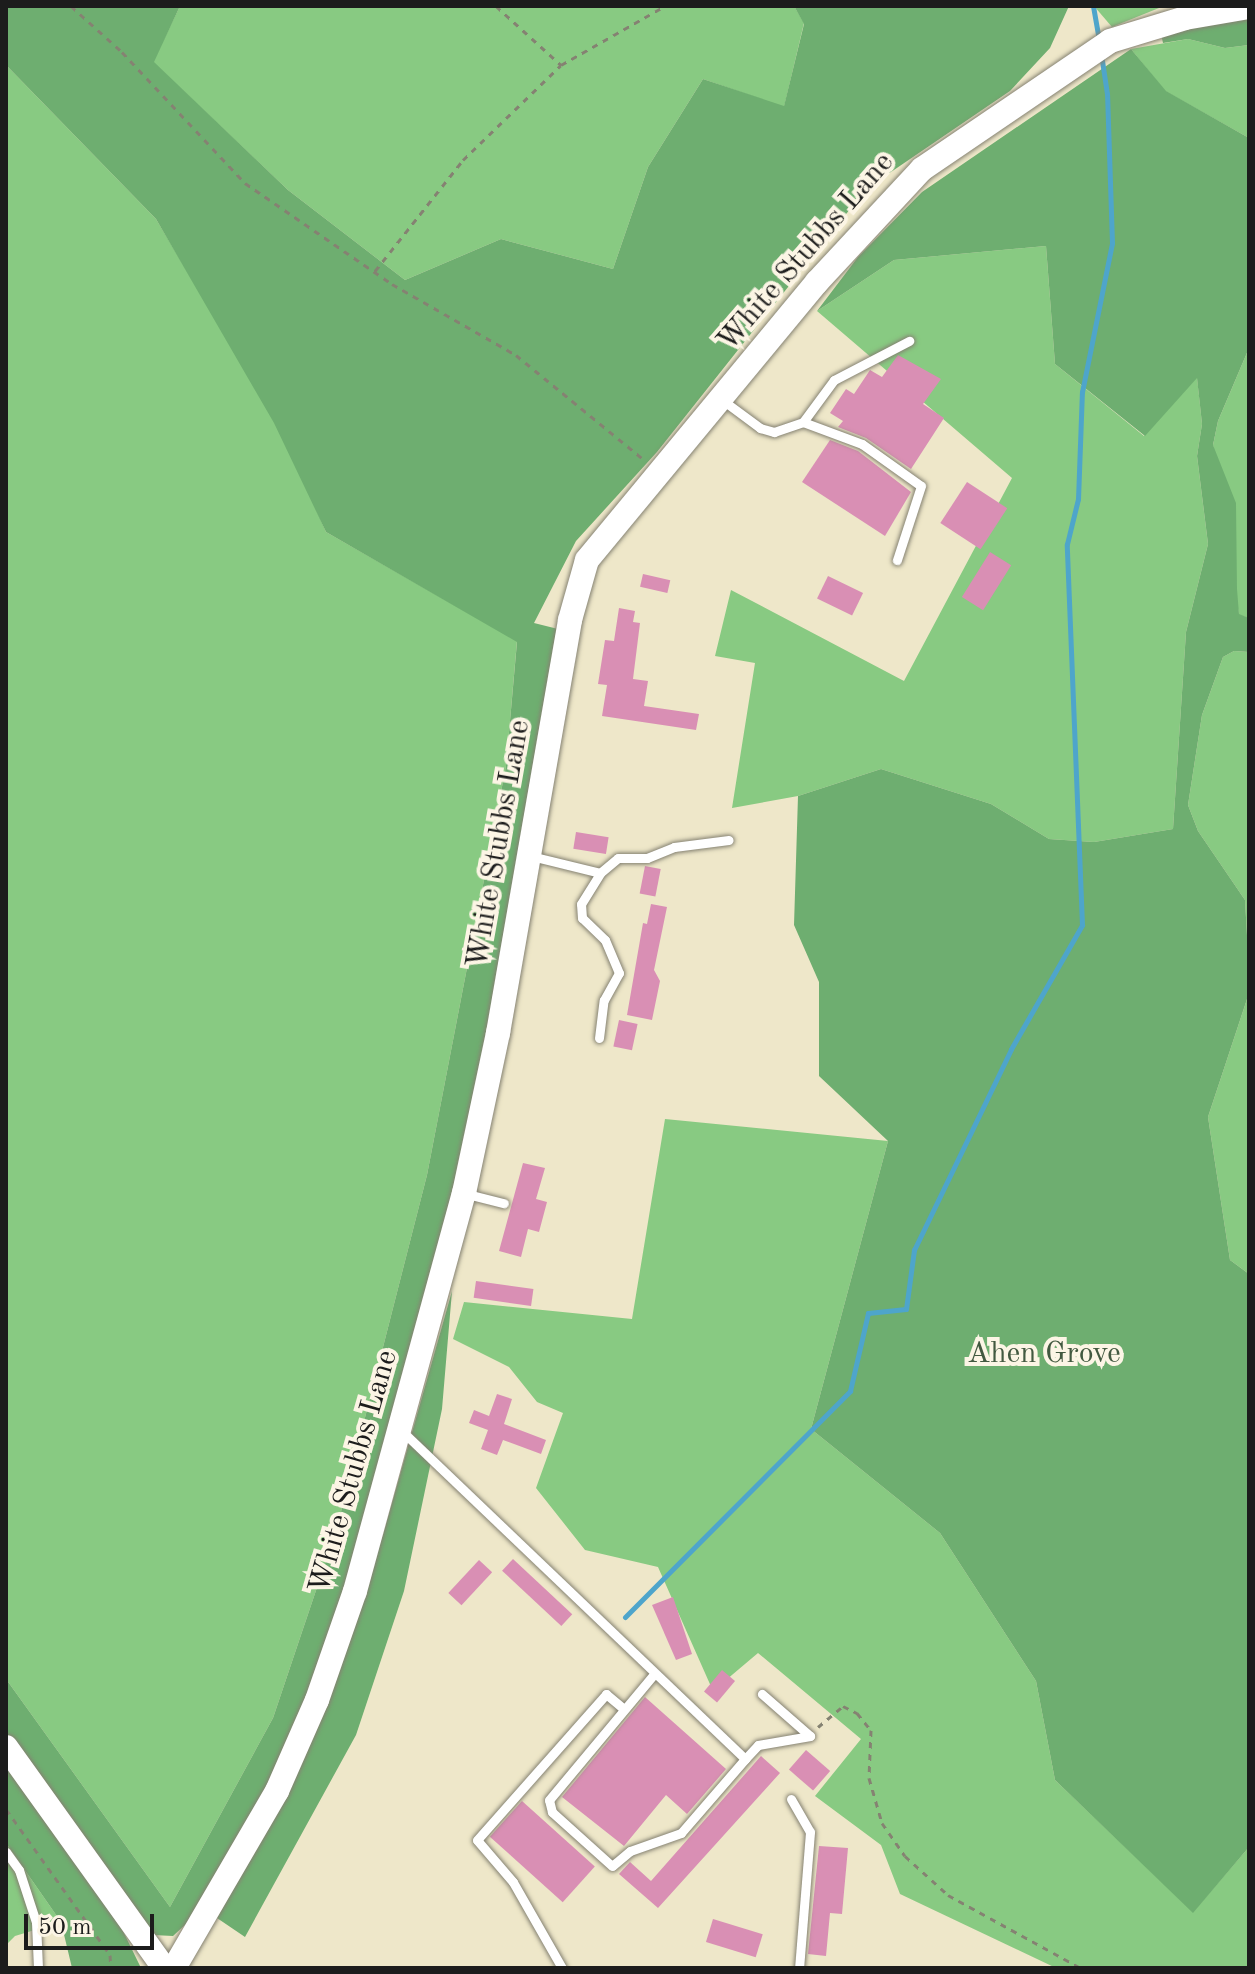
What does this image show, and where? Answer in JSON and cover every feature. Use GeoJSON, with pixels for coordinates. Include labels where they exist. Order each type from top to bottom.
{"type":"FeatureCollection","features":[{"type":"Feature","properties":{"kind":"street","name":"White Stubbs Lane"},"geometry":{"type":"LineString","coordinates":[[174,1968],[277,1791],[317,1700],[401,1430],[464,1193],[531,856],[578,586],[599,540],[817,282],[922,169],[1110,41],[1185,18],[1249,7]]}},
{"type":"Feature","properties":{"kind":"street"},"geometry":{"type":"LineString","coordinates":[[6,1747],[164,1968]]}},
{"type":"Feature","properties":{"kind":"lane"},"geometry":{"type":"LineString","coordinates":[[721,399],[760,428],[774,432],[803,422],[834,380],[909,341]]}},
{"type":"Feature","properties":{"kind":"lane"},"geometry":{"type":"LineString","coordinates":[[803,422],[862,444],[921,486],[897,560]]}},
{"type":"Feature","properties":{"kind":"lane"},"geometry":{"type":"LineString","coordinates":[[599,1038],[604,1000],[619,973],[605,940],[582,918],[581,904],[600,873],[618,858],[647,858],[674,847],[729,840]]}},
{"type":"Feature","properties":{"kind":"lane"},"geometry":{"type":"LineString","coordinates":[[531,856],[600,873]]}},
{"type":"Feature","properties":{"kind":"lane"},"geometry":{"type":"LineString","coordinates":[[464,1193],[504,1203]]}},
{"type":"Feature","properties":{"kind":"lane"},"geometry":{"type":"LineString","coordinates":[[401,1430],[653,1675],[745,1759]]}},
{"type":"Feature","properties":{"kind":"lane"},"geometry":{"type":"LineString","coordinates":[[653,1675],[548,1805],[612,1866],[630,1851],[681,1833],[758,1745],[810,1736]]}},
{"type":"Feature","properties":{"kind":"lane"},"geometry":{"type":"LineString","coordinates":[[562,1968],[513,1882],[477,1840],[606,1694],[624,1709]]}},
{"type":"Feature","properties":{"kind":"lane"},"geometry":{"type":"LineString","coordinates":[[762,1694],[810,1736]]}},
{"type":"Feature","properties":{"kind":"lane"},"geometry":{"type":"LineString","coordinates":[[791,1799],[810,1832],[799,1968]]}},
{"type":"Feature","properties":{"kind":"lane"},"geometry":{"type":"LineString","coordinates":[[6,1852],[19,1870],[36,1922],[38,1968]]}},
{"type":"Feature","properties":{"kind":"path"},"geometry":{"type":"LineString","coordinates":[[71,6],[122,52],[245,183],[375,271],[516,355],[658,472]]}},
{"type":"Feature","properties":{"kind":"path"},"geometry":{"type":"LineString","coordinates":[[496,6],[561,65]]}},
{"type":"Feature","properties":{"kind":"path"},"geometry":{"type":"LineString","coordinates":[[375,271],[463,160],[561,65],[665,6]]}},
{"type":"Feature","properties":{"kind":"path"},"geometry":{"type":"LineString","coordinates":[[810,1736],[834,1710],[843,1706],[857,1713],[871,1730],[869,1778],[882,1823],[905,1856],[948,1895],[1081,1968]]}},
{"type":"Feature","properties":{"kind":"path"},"geometry":{"type":"LineString","coordinates":[[6,1809],[110,1955],[111,1968]]}},
{"type":"Feature","properties":{"kind":"green space"},"geometry":{"type":"Polygon","coordinates":[[[6,6],[180,6],[154,62],[288,190],[405,280],[501,239],[613,269],[648,167],[703,79],[784,106],[804,24],[794,6],[1069,6],[1050,48],[1010,91],[866,189],[657,452],[576,541],[534,623],[558,629],[474,1107],[351,1586],[282,1765],[187,1923],[173,1936],[153,1935],[6,1736],[6,1679],[170,1907],[273,1718],[336,1531],[427,1175],[506,766],[517,642],[326,532],[274,423],[156,219],[6,65],[6,6]]]}},
{"type":"Feature","properties":{"kind":"green space"},"geometry":{"type":"Polygon","coordinates":[[[180,6],[794,6],[804,23],[784,107],[703,79],[648,167],[613,269],[501,239],[405,280],[288,190],[153,62],[180,6]]]}},
{"type":"Feature","properties":{"kind":"green space"},"geometry":{"type":"Polygon","coordinates":[[[1094,6],[1164,6],[1112,27],[1094,6]]]}},
{"type":"Feature","properties":{"kind":"green space"},"geometry":{"type":"Polygon","coordinates":[[[1249,15],[1249,45],[1225,48],[1188,39],[1163,43],[1160,30],[1249,15]]]}},
{"type":"Feature","properties":{"kind":"green space"},"geometry":{"type":"Polygon","coordinates":[[[1188,39],[1225,48],[1249,45],[1249,138],[1165,91],[1131,49],[1188,39]]]}},
{"type":"Feature","properties":{"kind":"green space","name":"Ahen Grove"},"geometry":{"type":"Polygon","coordinates":[[[1131,49],[1166,91],[1249,138],[1249,348],[1218,421],[1213,445],[1236,503],[1239,614],[1249,618],[1249,652],[1234,651],[1223,657],[1202,715],[1188,805],[1198,831],[1245,900],[1249,993],[1208,1117],[1230,1260],[1249,1274],[1249,1847],[1193,1913],[1055,1780],[1036,1681],[940,1533],[811,1429],[888,1141],[819,1076],[819,982],[794,925],[798,796],[881,769],[991,804],[1049,839],[1094,842],[1173,829],[1186,632],[1208,544],[1197,456],[1202,424],[1197,378],[1145,436],[1055,364],[1046,246],[894,260],[817,311],[858,257],[922,192],[1131,49]]]}},
{"type":"Feature","properties":{"kind":"green space"},"geometry":{"type":"Polygon","coordinates":[[[6,65],[156,219],[281,430],[326,532],[517,641],[506,766],[427,1175],[336,1531],[273,1718],[170,1907],[6,1679],[6,65]]]}},
{"type":"Feature","properties":{"kind":"green space"},"geometry":{"type":"Polygon","coordinates":[[[1046,246],[1055,364],[1144,436],[1197,377],[1202,424],[1197,456],[1208,544],[1186,632],[1173,829],[1094,842],[1049,839],[991,804],[881,769],[798,796],[732,808],[755,663],[715,656],[731,590],[904,681],[1012,478],[817,311],[894,260],[1046,246]]]}},
{"type":"Feature","properties":{"kind":"green space"},"geometry":{"type":"Polygon","coordinates":[[[1249,348],[1249,618],[1239,615],[1213,445],[1218,421],[1249,348]]]}},
{"type":"Feature","properties":{"kind":"green space"},"geometry":{"type":"Polygon","coordinates":[[[1234,651],[1249,652],[1249,970],[1245,900],[1198,831],[1188,805],[1202,715],[1223,657],[1234,651]]]}},
{"type":"Feature","properties":{"kind":"green space"},"geometry":{"type":"Polygon","coordinates":[[[1249,993],[1249,1274],[1230,1260],[1208,1117],[1249,993]]]}},
{"type":"Feature","properties":{"kind":"green space"},"geometry":{"type":"Polygon","coordinates":[[[665,1119],[888,1141],[811,1429],[940,1533],[1036,1681],[1055,1780],[1193,1912],[1249,1847],[1249,1968],[1056,1968],[900,1894],[881,1845],[815,1796],[861,1739],[758,1653],[713,1691],[658,1567],[585,1550],[536,1488],[563,1413],[537,1402],[509,1367],[453,1339],[464,1302],[632,1319],[665,1119]]]}},
{"type":"Feature","properties":{"kind":"green space"},"geometry":{"type":"Polygon","coordinates":[[[452,1291],[442,1409],[404,1591],[356,1735],[245,1937],[217,1918],[280,1806],[383,1535],[452,1291]]]}},
{"type":"Feature","properties":{"kind":"green space"},"geometry":{"type":"Polygon","coordinates":[[[6,1763],[123,1931],[141,1968],[72,1968],[61,1922],[6,1843],[6,1763]]]}},
{"type":"Feature","properties":{"kind":"green space"},"geometry":{"type":"Polygon","coordinates":[[[6,1843],[61,1922],[15,1936],[6,1945],[6,1843]]]}},
{"type":"Feature","properties":{"kind":"building"},"geometry":{"type":"Polygon","coordinates":[[[898,355],[941,379],[923,404],[944,418],[911,469],[866,438],[838,427],[843,421],[830,413],[846,389],[854,394],[870,370],[882,377],[898,355]]]}},
{"type":"Feature","properties":{"kind":"building"},"geometry":{"type":"Polygon","coordinates":[[[830,440],[858,451],[911,492],[885,536],[802,482],[830,440]]]}},
{"type":"Feature","properties":{"kind":"building"},"geometry":{"type":"Polygon","coordinates":[[[967,482],[1007,508],[981,549],[940,523],[967,482]]]}},
{"type":"Feature","properties":{"kind":"building"},"geometry":{"type":"Polygon","coordinates":[[[990,552],[1011,565],[983,610],[962,597],[990,552]]]}},
{"type":"Feature","properties":{"kind":"building"},"geometry":{"type":"Polygon","coordinates":[[[643,574],[670,580],[667,593],[640,587],[643,574]]]}},
{"type":"Feature","properties":{"kind":"building"},"geometry":{"type":"Polygon","coordinates":[[[828,576],[863,593],[852,616],[817,598],[828,576]]]}},
{"type":"Feature","properties":{"kind":"building"},"geometry":{"type":"Polygon","coordinates":[[[619,608],[635,611],[633,622],[640,623],[633,679],[648,681],[644,706],[699,714],[696,730],[602,716],[607,685],[598,684],[605,640],[614,641],[619,608]]]}},
{"type":"Feature","properties":{"kind":"building"},"geometry":{"type":"Polygon","coordinates":[[[576,832],[609,837],[606,854],[573,849],[576,832]]]}},
{"type":"Feature","properties":{"kind":"building"},"geometry":{"type":"Polygon","coordinates":[[[645,866],[661,869],[655,897],[640,893],[645,866]]]}},
{"type":"Feature","properties":{"kind":"building"},"geometry":{"type":"Polygon","coordinates":[[[651,904],[667,907],[654,970],[660,981],[652,1020],[627,1015],[643,923],[647,924],[651,904]]]}},
{"type":"Feature","properties":{"kind":"building"},"geometry":{"type":"Polygon","coordinates":[[[619,1020],[638,1024],[632,1050],[613,1046],[619,1020]]]}},
{"type":"Feature","properties":{"kind":"building"},"geometry":{"type":"Polygon","coordinates":[[[523,1163],[545,1168],[536,1199],[547,1202],[539,1232],[528,1229],[521,1257],[499,1251],[523,1163]]]}},
{"type":"Feature","properties":{"kind":"building"},"geometry":{"type":"Polygon","coordinates":[[[476,1281],[533,1289],[531,1306],[474,1298],[476,1281]]]}},
{"type":"Feature","properties":{"kind":"building"},"geometry":{"type":"Polygon","coordinates":[[[497,1394],[512,1399],[504,1424],[546,1440],[541,1454],[503,1440],[497,1455],[481,1449],[488,1430],[469,1423],[474,1410],[489,1416],[497,1394]]]}},
{"type":"Feature","properties":{"kind":"building"},"geometry":{"type":"Polygon","coordinates":[[[513,1559],[572,1614],[561,1626],[502,1571],[513,1559]]]}},
{"type":"Feature","properties":{"kind":"building"},"geometry":{"type":"Polygon","coordinates":[[[479,1560],[492,1572],[461,1605],[448,1593],[479,1560]]]}},
{"type":"Feature","properties":{"kind":"building"},"geometry":{"type":"Polygon","coordinates":[[[673,1597],[692,1654],[676,1660],[652,1605],[673,1597]]]}},
{"type":"Feature","properties":{"kind":"building"},"geometry":{"type":"Polygon","coordinates":[[[722,1670],[735,1681],[717,1702],[704,1691],[722,1670]]]}},
{"type":"Feature","properties":{"kind":"building"},"geometry":{"type":"Polygon","coordinates":[[[645,1697],[726,1769],[687,1814],[666,1795],[624,1846],[562,1797],[645,1697]]]}},
{"type":"Feature","properties":{"kind":"building"},"geometry":{"type":"Polygon","coordinates":[[[806,1750],[830,1771],[813,1791],[789,1770],[806,1750]]]}},
{"type":"Feature","properties":{"kind":"building"},"geometry":{"type":"Polygon","coordinates":[[[761,1756],[780,1773],[658,1908],[619,1874],[630,1862],[651,1881],[761,1756]]]}},
{"type":"Feature","properties":{"kind":"building"},"geometry":{"type":"Polygon","coordinates":[[[522,1801],[595,1867],[563,1902],[490,1837],[522,1801]]]}},
{"type":"Feature","properties":{"kind":"building"},"geometry":{"type":"Polygon","coordinates":[[[819,1846],[848,1848],[842,1914],[830,1913],[826,1956],[808,1954],[819,1846]]]}},
{"type":"Feature","properties":{"kind":"building"},"geometry":{"type":"Polygon","coordinates":[[[713,1919],[763,1934],[756,1957],[706,1942],[713,1919]]]}},
{"type":"Feature","properties":{"kind":"waterway"},"geometry":{"type":"LineString","coordinates":[[1093,6],[1099,41]]}},
{"type":"Feature","properties":{"kind":"waterway"},"geometry":{"type":"LineString","coordinates":[[625,1617],[850,1391],[868,1313],[906,1309],[914,1250],[1011,1049],[1082,925],[1067,544],[1078,499],[1082,392],[1112,243],[1107,94],[1101,54]]}}]}
